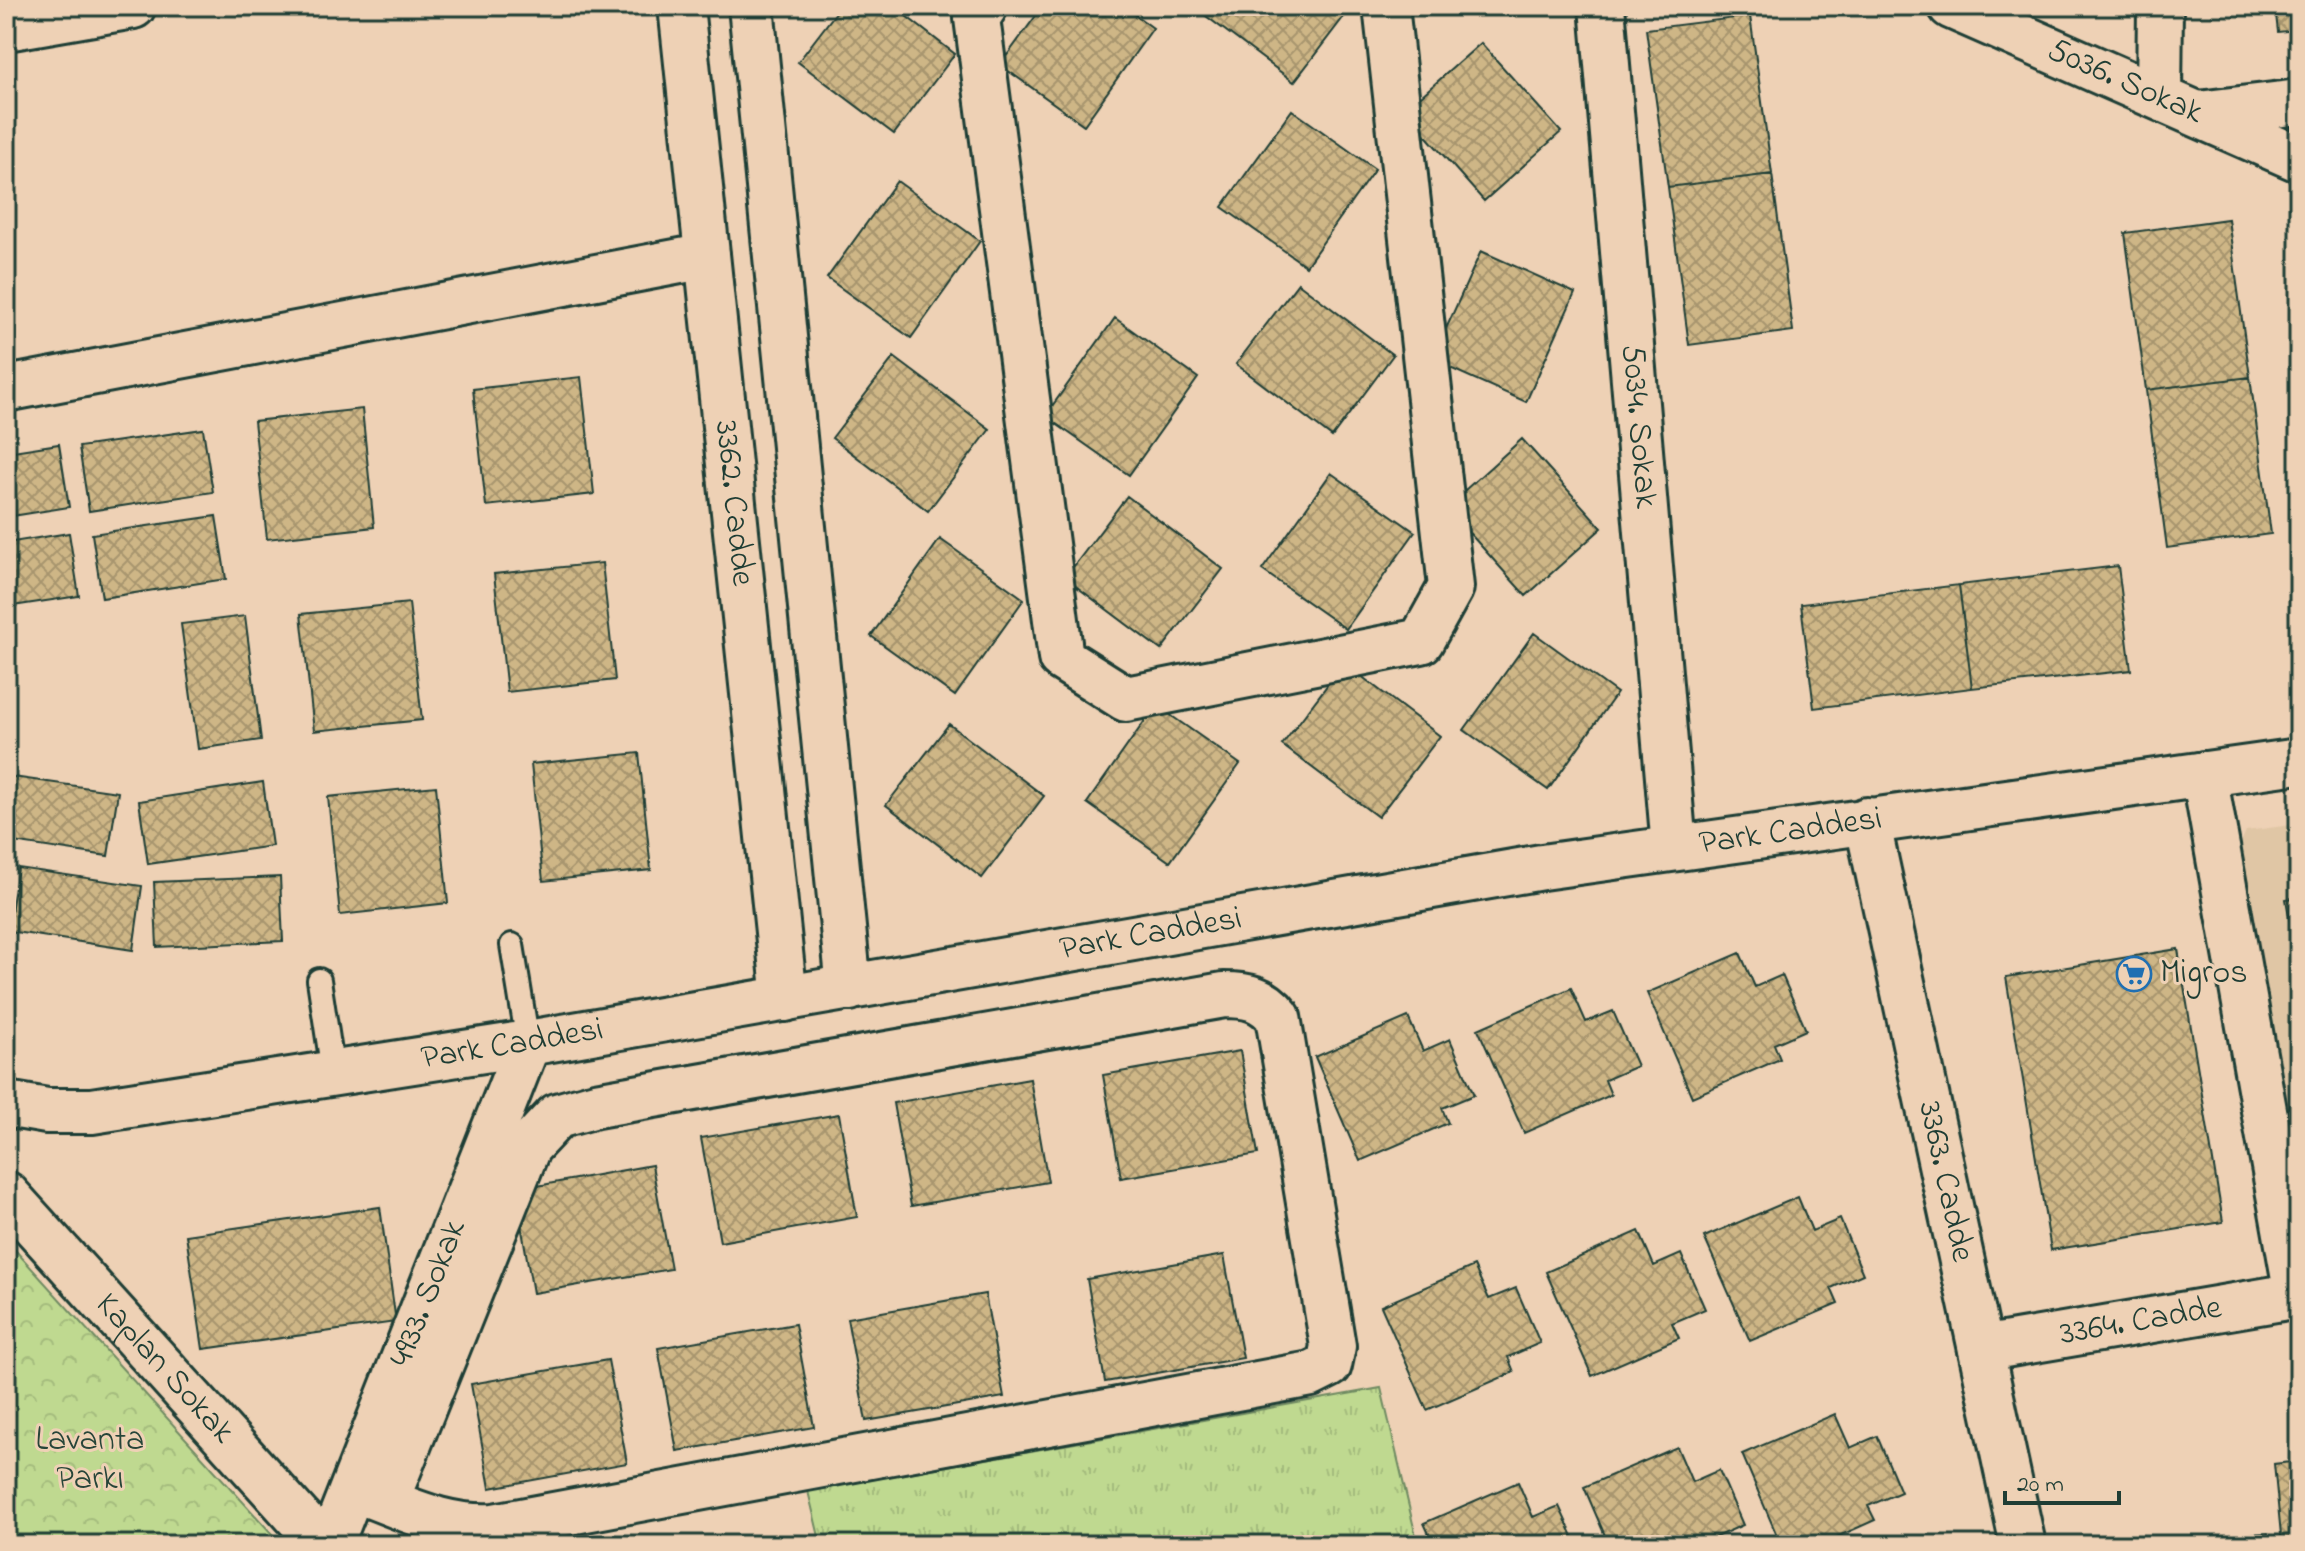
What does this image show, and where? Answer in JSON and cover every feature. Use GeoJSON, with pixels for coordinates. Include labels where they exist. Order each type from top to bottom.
{"type":"FeatureCollection","features":[{"type":"Feature","properties":{"kind":"street"},"geometry":{"type":"LineString","coordinates":[[6,28],[133,6]]}},
{"type":"Feature","properties":{"kind":"street","name":"3362. Cadde"},"geometry":{"type":"LineString","coordinates":[[681,6],[785,999]]}},
{"type":"Feature","properties":{"kind":"street","name":"3362. Cadde"},"geometry":{"type":"LineString","coordinates":[[751,6],[849,988]]}},
{"type":"Feature","properties":{"kind":"street"},"geometry":{"type":"LineString","coordinates":[[985,6],[977,18],[1061,658],[1126,699],[1421,641],[1451,587],[1386,6]]}},
{"type":"Feature","properties":{"kind":"street","name":"5034. Sokak"},"geometry":{"type":"LineString","coordinates":[[1602,6],[1674,848]]}},
{"type":"Feature","properties":{"kind":"street","name":"5036. Sokak"},"geometry":{"type":"LineString","coordinates":[[1951,6],[2299,159]]}},
{"type":"Feature","properties":{"kind":"street"},"geometry":{"type":"LineString","coordinates":[[2160,6],[2179,105],[2299,102]]}},
{"type":"Feature","properties":{"kind":"street"},"geometry":{"type":"LineString","coordinates":[[6,389],[707,256]]}},
{"type":"Feature","properties":{"kind":"street","name":"Park Caddesi"},"geometry":{"type":"LineString","coordinates":[[6,1104],[47,1111],[92,1111],[528,1043],[1542,867],[2299,761]]}},
{"type":"Feature","properties":{"kind":"street"},"geometry":{"type":"LineString","coordinates":[[2204,774],[2298,1295]]}},
{"type":"Feature","properties":{"kind":"street","name":"3363. Cadde"},"geometry":{"type":"LineString","coordinates":[[1867,820],[2023,1545]]}},
{"type":"Feature","properties":{"kind":"street"},"geometry":{"type":"LineString","coordinates":[[1224,995],[1245,995],[1267,1003],[1278,1017],[1333,1346],[1329,1365],[1311,1374],[494,1526],[467,1527],[440,1522],[370,1495],[528,1147],[557,1116],[596,1105],[1224,995]]}},
{"type":"Feature","properties":{"kind":"street","name":"4933. Sokak"},"geometry":{"type":"LineString","coordinates":[[330,1545],[370,1495],[528,1043]]}},
{"type":"Feature","properties":{"kind":"street","name":"Kaplan Sokak"},"geometry":{"type":"LineString","coordinates":[[6,1194],[323,1545]]}},
{"type":"Feature","properties":{"kind":"street","name":"3364. Cadde"},"geometry":{"type":"LineString","coordinates":[[1981,1349],[2298,1295]]}},
{"type":"Feature","properties":{"kind":"lane"},"geometry":{"type":"LineString","coordinates":[[512,945],[528,1043]]}},
{"type":"Feature","properties":{"kind":"lane"},"geometry":{"type":"LineString","coordinates":[[319,980],[333,1072]]}},
{"type":"Feature","properties":{"kind":"shaded area"},"geometry":{"type":"Polygon","coordinates":[[[2299,824],[2299,1201],[2235,856],[2246,831],[2299,824]]]}},
{"type":"Feature","properties":{"kind":"green space","name":"Lavanta Parkı"},"geometry":{"type":"Polygon","coordinates":[[[6,1240],[282,1545],[6,1545],[6,1240]]]}},
{"type":"Feature","properties":{"kind":"green space"},"geometry":{"type":"Polygon","coordinates":[[[1381,1388],[1418,1545],[821,1545],[808,1491],[1381,1388]]]}},
{"type":"Feature","properties":{"kind":"building"},"geometry":{"type":"Polygon","coordinates":[[[841,6],[893,6],[955,54],[894,134],[798,62],[841,6]]]}},
{"type":"Feature","properties":{"kind":"building"},"geometry":{"type":"Polygon","coordinates":[[[1043,6],[1123,6],[1153,28],[1084,125],[1000,65],[1043,6]]]}},
{"type":"Feature","properties":{"kind":"building"},"geometry":{"type":"Polygon","coordinates":[[[1201,6],[1352,6],[1294,82],[1198,10],[1201,6]]]}},
{"type":"Feature","properties":{"kind":"building"},"geometry":{"type":"Polygon","coordinates":[[[2275,6],[2299,6],[2299,54],[2296,30],[2278,32],[2275,6]]]}},
{"type":"Feature","properties":{"kind":"building"},"geometry":{"type":"Polygon","coordinates":[[[1750,16],[1772,174],[1668,187],[1646,29],[1750,16]]]}},
{"type":"Feature","properties":{"kind":"building"},"geometry":{"type":"Polygon","coordinates":[[[1481,43],[1561,132],[1484,201],[1404,111],[1481,43]]]}},
{"type":"Feature","properties":{"kind":"building"},"geometry":{"type":"Polygon","coordinates":[[[1292,110],[1375,169],[1306,266],[1222,207],[1292,110]]]}},
{"type":"Feature","properties":{"kind":"building"},"geometry":{"type":"Polygon","coordinates":[[[1772,174],[1793,331],[1689,345],[1668,187],[1772,174]]]}},
{"type":"Feature","properties":{"kind":"building"},"geometry":{"type":"Polygon","coordinates":[[[897,181],[980,241],[911,338],[827,278],[897,181]]]}},
{"type":"Feature","properties":{"kind":"building"},"geometry":{"type":"Polygon","coordinates":[[[2228,219],[2250,377],[2146,390],[2125,233],[2228,219]]]}},
{"type":"Feature","properties":{"kind":"building"},"geometry":{"type":"Polygon","coordinates":[[[1481,251],[1575,293],[1526,402],[1432,360],[1481,251]]]}},
{"type":"Feature","properties":{"kind":"building"},"geometry":{"type":"Polygon","coordinates":[[[1298,283],[1393,355],[1332,437],[1236,364],[1298,283]]]}},
{"type":"Feature","properties":{"kind":"building"},"geometry":{"type":"Polygon","coordinates":[[[1115,318],[1198,378],[1129,475],[1045,416],[1115,318]]]}},
{"type":"Feature","properties":{"kind":"building"},"geometry":{"type":"Polygon","coordinates":[[[894,357],[990,429],[928,511],[832,438],[894,357]]]}},
{"type":"Feature","properties":{"kind":"building"},"geometry":{"type":"Polygon","coordinates":[[[581,377],[594,494],[486,506],[473,389],[581,377]]]}},
{"type":"Feature","properties":{"kind":"building"},"geometry":{"type":"Polygon","coordinates":[[[2250,377],[2271,534],[2167,548],[2146,390],[2250,377]]]}},
{"type":"Feature","properties":{"kind":"building"},"geometry":{"type":"Polygon","coordinates":[[[362,409],[374,527],[267,539],[254,421],[362,409]]]}},
{"type":"Feature","properties":{"kind":"building"},"geometry":{"type":"Polygon","coordinates":[[[203,429],[213,492],[89,511],[79,447],[203,429]]]}},
{"type":"Feature","properties":{"kind":"building"},"geometry":{"type":"Polygon","coordinates":[[[1522,439],[1602,528],[1526,596],[1446,507],[1522,439]]]}},
{"type":"Feature","properties":{"kind":"building"},"geometry":{"type":"Polygon","coordinates":[[[59,444],[69,507],[6,517],[6,452],[59,444]]]}},
{"type":"Feature","properties":{"kind":"building"},"geometry":{"type":"Polygon","coordinates":[[[1331,473],[1415,532],[1346,629],[1262,570],[1331,473]]]}},
{"type":"Feature","properties":{"kind":"building"},"geometry":{"type":"Polygon","coordinates":[[[1127,496],[1223,569],[1161,650],[1065,578],[1127,496]]]}},
{"type":"Feature","properties":{"kind":"building"},"geometry":{"type":"Polygon","coordinates":[[[216,516],[226,579],[102,598],[92,534],[216,516]]]}},
{"type":"Feature","properties":{"kind":"building"},"geometry":{"type":"Polygon","coordinates":[[[69,533],[79,596],[6,607],[6,543],[69,533]]]}},
{"type":"Feature","properties":{"kind":"building"},"geometry":{"type":"Polygon","coordinates":[[[940,539],[1024,599],[955,696],[871,636],[940,539]]]}},
{"type":"Feature","properties":{"kind":"building"},"geometry":{"type":"Polygon","coordinates":[[[602,563],[615,680],[507,692],[494,574],[602,563]]]}},
{"type":"Feature","properties":{"kind":"building"},"geometry":{"type":"Polygon","coordinates":[[[2118,566],[2131,670],[1972,688],[1959,585],[2118,566]]]}},
{"type":"Feature","properties":{"kind":"building"},"geometry":{"type":"Polygon","coordinates":[[[1959,585],[1972,688],[1814,708],[1801,604],[1959,585]]]}},
{"type":"Feature","properties":{"kind":"building"},"geometry":{"type":"Polygon","coordinates":[[[409,603],[422,720],[314,731],[301,614],[409,603]]]}},
{"type":"Feature","properties":{"kind":"building"},"geometry":{"type":"Polygon","coordinates":[[[245,616],[261,740],[198,749],[181,624],[245,616]]]}},
{"type":"Feature","properties":{"kind":"building"},"geometry":{"type":"Polygon","coordinates":[[[1534,633],[1617,693],[1548,790],[1464,730],[1534,633]]]}},
{"type":"Feature","properties":{"kind":"building"},"geometry":{"type":"Polygon","coordinates":[[[1344,663],[1440,736],[1378,817],[1282,745],[1344,663]]]}},
{"type":"Feature","properties":{"kind":"building"},"geometry":{"type":"Polygon","coordinates":[[[1156,705],[1240,764],[1170,862],[1087,803],[1156,705]]]}},
{"type":"Feature","properties":{"kind":"building"},"geometry":{"type":"Polygon","coordinates":[[[949,724],[1044,796],[982,878],[886,805],[949,724]]]}},
{"type":"Feature","properties":{"kind":"building"},"geometry":{"type":"Polygon","coordinates":[[[639,753],[651,870],[543,881],[531,764],[639,753]]]}},
{"type":"Feature","properties":{"kind":"building"},"geometry":{"type":"Polygon","coordinates":[[[6,776],[118,792],[108,856],[6,841],[6,776]]]}},
{"type":"Feature","properties":{"kind":"building"},"geometry":{"type":"Polygon","coordinates":[[[263,782],[272,846],[148,864],[139,801],[263,782]]]}},
{"type":"Feature","properties":{"kind":"building"},"geometry":{"type":"Polygon","coordinates":[[[436,786],[448,903],[340,915],[328,797],[436,786]]]}},
{"type":"Feature","properties":{"kind":"building"},"geometry":{"type":"Polygon","coordinates":[[[18,868],[142,886],[133,950],[8,931],[18,868]]]}},
{"type":"Feature","properties":{"kind":"building"},"geometry":{"type":"Polygon","coordinates":[[[280,877],[283,941],[157,947],[154,882],[280,877]]]}},
{"type":"Feature","properties":{"kind":"building"},"geometry":{"type":"Polygon","coordinates":[[[2299,897],[2299,971],[2286,899],[2299,897]]]}},
{"type":"Feature","properties":{"kind":"building"},"geometry":{"type":"Polygon","coordinates":[[[2178,949],[2223,1222],[2051,1250],[2006,977],[2178,949]]]}},
{"type":"Feature","properties":{"kind":"building"},"geometry":{"type":"Polygon","coordinates":[[[1740,953],[1755,987],[1782,975],[1806,1030],[1774,1044],[1780,1059],[1692,1097],[1647,993],[1740,953]]]}},
{"type":"Feature","properties":{"kind":"building"},"geometry":{"type":"Polygon","coordinates":[[[1571,988],[1586,1022],[1613,1011],[1637,1066],[1605,1080],[1611,1095],[1524,1133],[1478,1029],[1571,988]]]}},
{"type":"Feature","properties":{"kind":"building"},"geometry":{"type":"Polygon","coordinates":[[[1408,1017],[1423,1051],[1450,1039],[1474,1095],[1442,1108],[1448,1123],[1360,1161],[1315,1057],[1408,1017]]]}},
{"type":"Feature","properties":{"kind":"building"},"geometry":{"type":"Polygon","coordinates":[[[1240,1051],[1258,1154],[1121,1178],[1103,1075],[1240,1051]]]}},
{"type":"Feature","properties":{"kind":"building"},"geometry":{"type":"Polygon","coordinates":[[[1030,1079],[1048,1182],[911,1206],[893,1103],[1030,1079]]]}},
{"type":"Feature","properties":{"kind":"building"},"geometry":{"type":"Polygon","coordinates":[[[839,1114],[857,1217],[720,1242],[701,1138],[839,1114]]]}},
{"type":"Feature","properties":{"kind":"building"},"geometry":{"type":"Polygon","coordinates":[[[652,1165],[671,1269],[533,1293],[515,1190],[652,1165]]]}},
{"type":"Feature","properties":{"kind":"building"},"geometry":{"type":"Polygon","coordinates":[[[1798,1197],[1812,1231],[1840,1219],[1863,1274],[1831,1288],[1838,1304],[1750,1341],[1704,1237],[1798,1197]]]}},
{"type":"Feature","properties":{"kind":"building"},"geometry":{"type":"Polygon","coordinates":[[[380,1207],[396,1322],[203,1349],[186,1235],[380,1207]]]}},
{"type":"Feature","properties":{"kind":"building"},"geometry":{"type":"Polygon","coordinates":[[[1639,1231],[1654,1266],[1681,1254],[1705,1309],[1672,1323],[1679,1338],[1592,1376],[1546,1272],[1639,1231]]]}},
{"type":"Feature","properties":{"kind":"building"},"geometry":{"type":"Polygon","coordinates":[[[1224,1255],[1243,1358],[1105,1382],[1087,1279],[1224,1255]]]}},
{"type":"Feature","properties":{"kind":"building"},"geometry":{"type":"Polygon","coordinates":[[[1474,1266],[1489,1299],[1516,1288],[1540,1343],[1508,1357],[1514,1372],[1427,1410],[1381,1306],[1474,1266]]]}},
{"type":"Feature","properties":{"kind":"building"},"geometry":{"type":"Polygon","coordinates":[[[985,1294],[1004,1397],[866,1421],[847,1318],[985,1294]]]}},
{"type":"Feature","properties":{"kind":"building"},"geometry":{"type":"Polygon","coordinates":[[[795,1324],[814,1427],[677,1451],[658,1348],[795,1324]]]}},
{"type":"Feature","properties":{"kind":"building"},"geometry":{"type":"Polygon","coordinates":[[[608,1360],[627,1463],[490,1488],[471,1384],[608,1360]]]}},
{"type":"Feature","properties":{"kind":"building"},"geometry":{"type":"Polygon","coordinates":[[[1835,1414],[1850,1448],[1877,1436],[1901,1492],[1868,1506],[1875,1520],[1819,1545],[1781,1545],[1742,1454],[1835,1414]]]}},
{"type":"Feature","properties":{"kind":"building"},"geometry":{"type":"Polygon","coordinates":[[[1677,1447],[1692,1482],[1719,1470],[1743,1525],[1711,1539],[1713,1545],[1609,1545],[1584,1487],[1677,1447]]]}},
{"type":"Feature","properties":{"kind":"building"},"geometry":{"type":"Polygon","coordinates":[[[2299,1461],[2299,1545],[2282,1545],[2274,1464],[2299,1461]]]}},
{"type":"Feature","properties":{"kind":"building"},"geometry":{"type":"Polygon","coordinates":[[[1518,1482],[1533,1517],[1559,1506],[1577,1545],[1434,1545],[1424,1523],[1518,1482]]]}},
{"type":"Feature","properties":{"kind":"building"},"geometry":{"type":"Polygon","coordinates":[[[2268,1533],[2269,1545],[2232,1545],[2231,1535],[2268,1533]]]}},
{"type":"Feature","properties":{"kind":"place","name":"Migros"},"geometry":{"type":"Point","coordinates":[2134,974]}}]}
